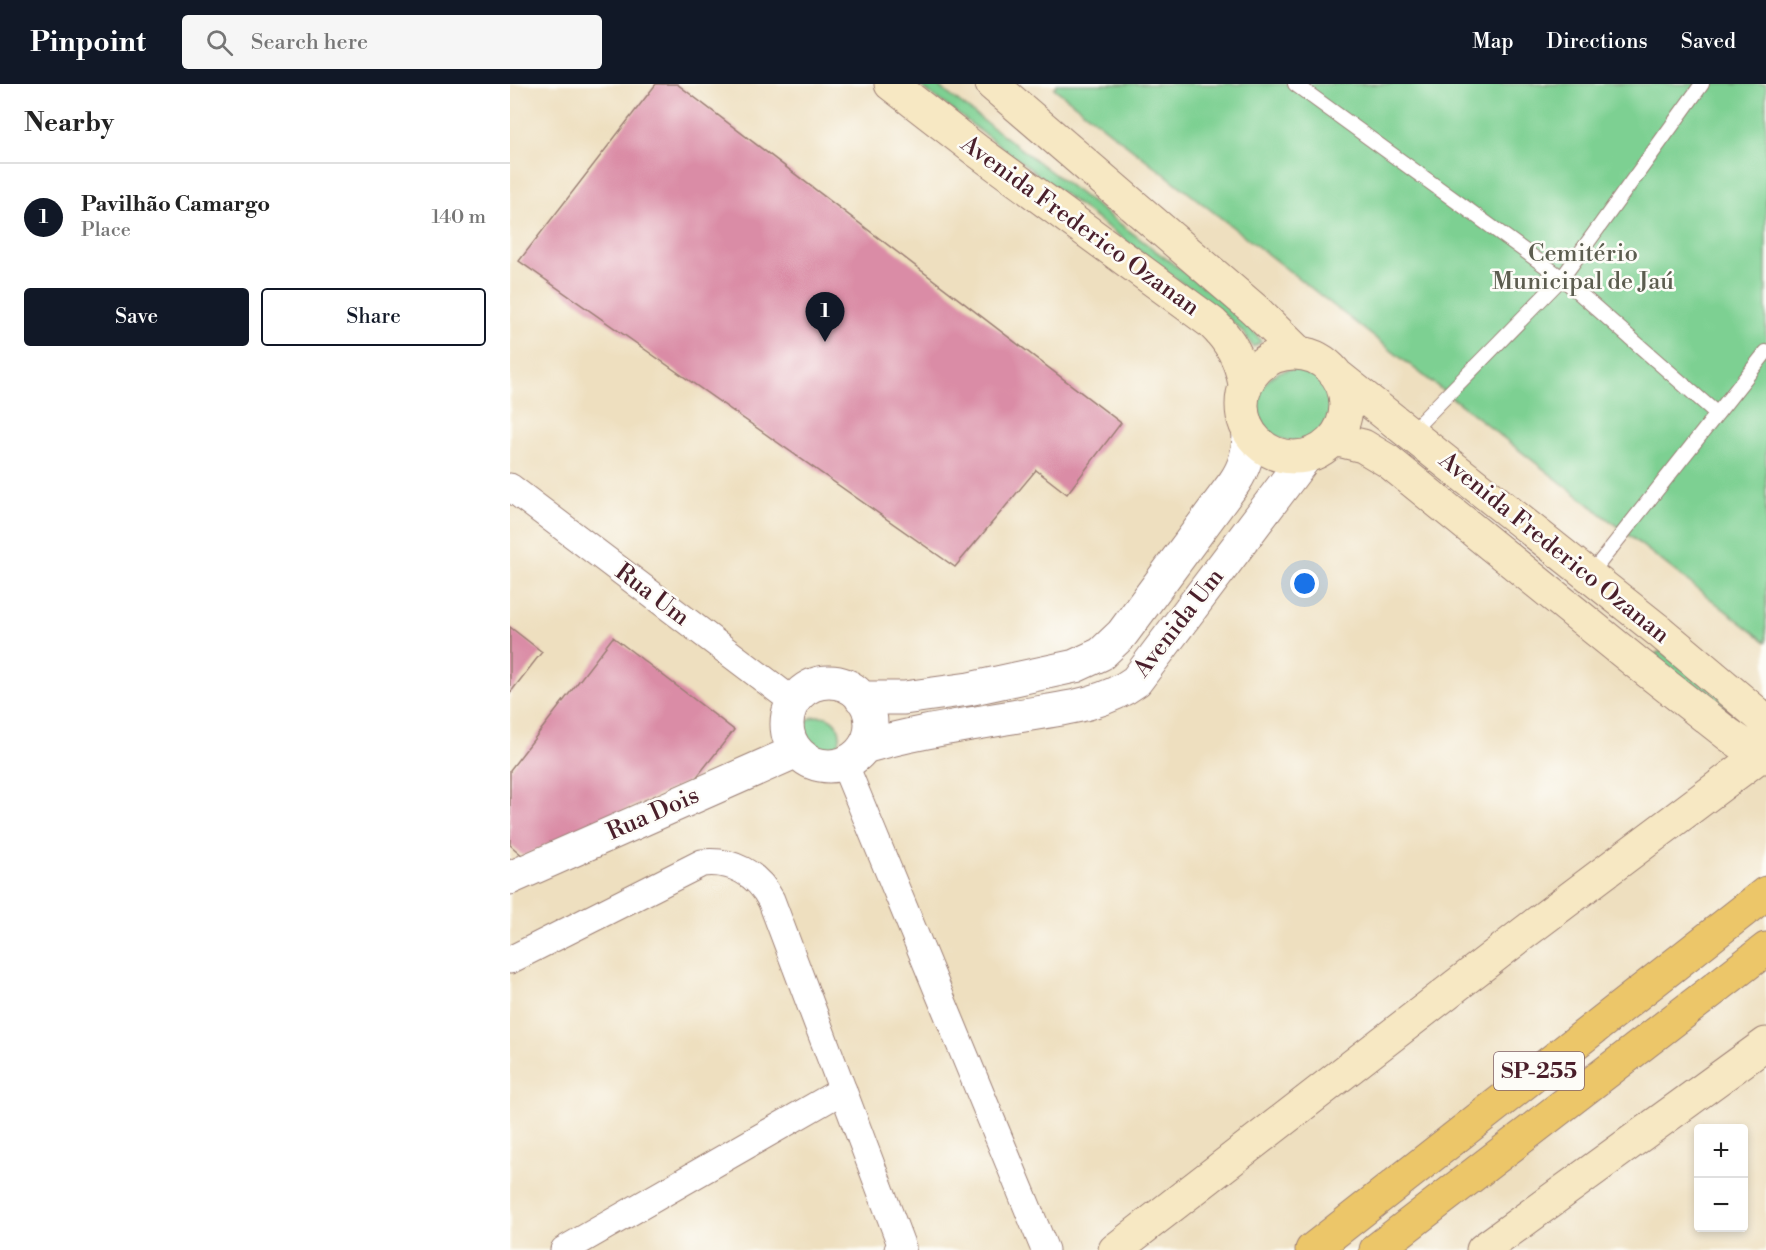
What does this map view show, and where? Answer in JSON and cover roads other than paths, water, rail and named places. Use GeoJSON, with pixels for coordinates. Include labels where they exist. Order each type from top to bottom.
{"type":"FeatureCollection","features":[{"type":"Feature","properties":{"kind":"highway","name":"SP-255"},"geometry":{"type":"LineString","coordinates":[[1312,1250],[1766,893]]}},
{"type":"Feature","properties":{"kind":"highway","name":"SP-255"},"geometry":{"type":"LineString","coordinates":[[1376,1250],[1766,949]]}},
{"type":"Feature","properties":{"kind":"main road","name":"Avenida Frederico Ozanan"},"geometry":{"type":"LineString","coordinates":[[891,84],[976,150],[1212,323],[1238,357],[1245,384]]}},
{"type":"Feature","properties":{"kind":"main road","name":"Avenida Frederico Ozanan"},"geometry":{"type":"LineString","coordinates":[[992,84],[1254,309],[1298,352]]}},
{"type":"Feature","properties":{"kind":"main road"},"geometry":{"type":"LineString","coordinates":[[1298,352],[1314,356],[1329,364],[1339,377],[1345,392],[1347,409],[1343,425],[1334,439],[1322,449],[1306,456],[1290,457],[1274,453],[1259,445],[1249,432],[1242,417],[1241,400],[1245,384],[1254,370],[1266,360],[1282,353],[1298,352]]}},
{"type":"Feature","properties":{"kind":"main road","name":"Avenida Frederico Ozanan"},"geometry":{"type":"LineString","coordinates":[[1339,377],[1659,631],[1766,721]]}},
{"type":"Feature","properties":{"kind":"main road","name":"Avenida Frederico Ozanan"},"geometry":{"type":"LineString","coordinates":[[1334,439],[1363,446],[1388,461],[1729,735],[1764,754]]}},
{"type":"Feature","properties":{"kind":"main road"},"geometry":{"type":"LineString","coordinates":[[1637,663],[1659,631]]}},
{"type":"Feature","properties":{"kind":"main road"},"geometry":{"type":"LineString","coordinates":[[1114,1250],[1524,933],[1764,754]]}},
{"type":"Feature","properties":{"kind":"main road"},"geometry":{"type":"LineString","coordinates":[[1483,1250],[1766,1044]]}},
{"type":"Feature","properties":{"kind":"street","name":"Avenida Um"},"geometry":{"type":"LineString","coordinates":[[861,698],[904,698],[969,689],[1075,666],[1101,654],[1122,634],[1234,483],[1245,464],[1249,432]]}},
{"type":"Feature","properties":{"kind":"street","name":"Avenida Um"},"geometry":{"type":"LineString","coordinates":[[854,755],[900,736],[1072,707],[1120,692],[1136,681],[1306,456]]}},
{"type":"Feature","properties":{"kind":"street","name":"Rua Um"},"geometry":{"type":"LineString","coordinates":[[510,487],[794,702]]}},
{"type":"Feature","properties":{"kind":"street"},"geometry":{"type":"LineString","coordinates":[[1075,666],[1120,692]]}},
{"type":"Feature","properties":{"kind":"street"},"geometry":{"type":"LineString","coordinates":[[826,683],[840,684],[852,689],[861,698],[868,709],[871,722],[869,735],[854,755],[831,766],[818,765],[806,760],[796,751],[787,727],[788,714],[802,692],[826,683]]}},
{"type":"Feature","properties":{"kind":"street","name":"Rua Dois"},"geometry":{"type":"LineString","coordinates":[[510,878],[796,751]]}},
{"type":"Feature","properties":{"kind":"street"},"geometry":{"type":"LineString","coordinates":[[854,755],[1045,1250]]}},
{"type":"Feature","properties":{"kind":"street"},"geometry":{"type":"LineString","coordinates":[[510,960],[702,863],[734,865],[760,882],[771,900],[902,1247],[898,1250]]}},
{"type":"Feature","properties":{"kind":"street"},"geometry":{"type":"LineString","coordinates":[[564,1250],[843,1090]]}},
{"type":"Feature","properties":{"kind":"lane"},"geometry":{"type":"LineString","coordinates":[[1295,84],[1562,278],[1716,413]]}},
{"type":"Feature","properties":{"kind":"lane"},"geometry":{"type":"LineString","coordinates":[[1410,433],[1562,278],[1702,84]]}},
{"type":"Feature","properties":{"kind":"lane"},"geometry":{"type":"LineString","coordinates":[[1589,576],[1766,352]]}},
{"type":"Feature","properties":{"kind":"place","name":"Pavilhão Camargo"},"geometry":{"type":"Point","coordinates":[825,342]}},
{"type":"Feature","properties":{"kind":"park label","name":"Cemitério Municipal de Jaú"},"geometry":{"type":"Point","coordinates":[1583,268]}}]}
